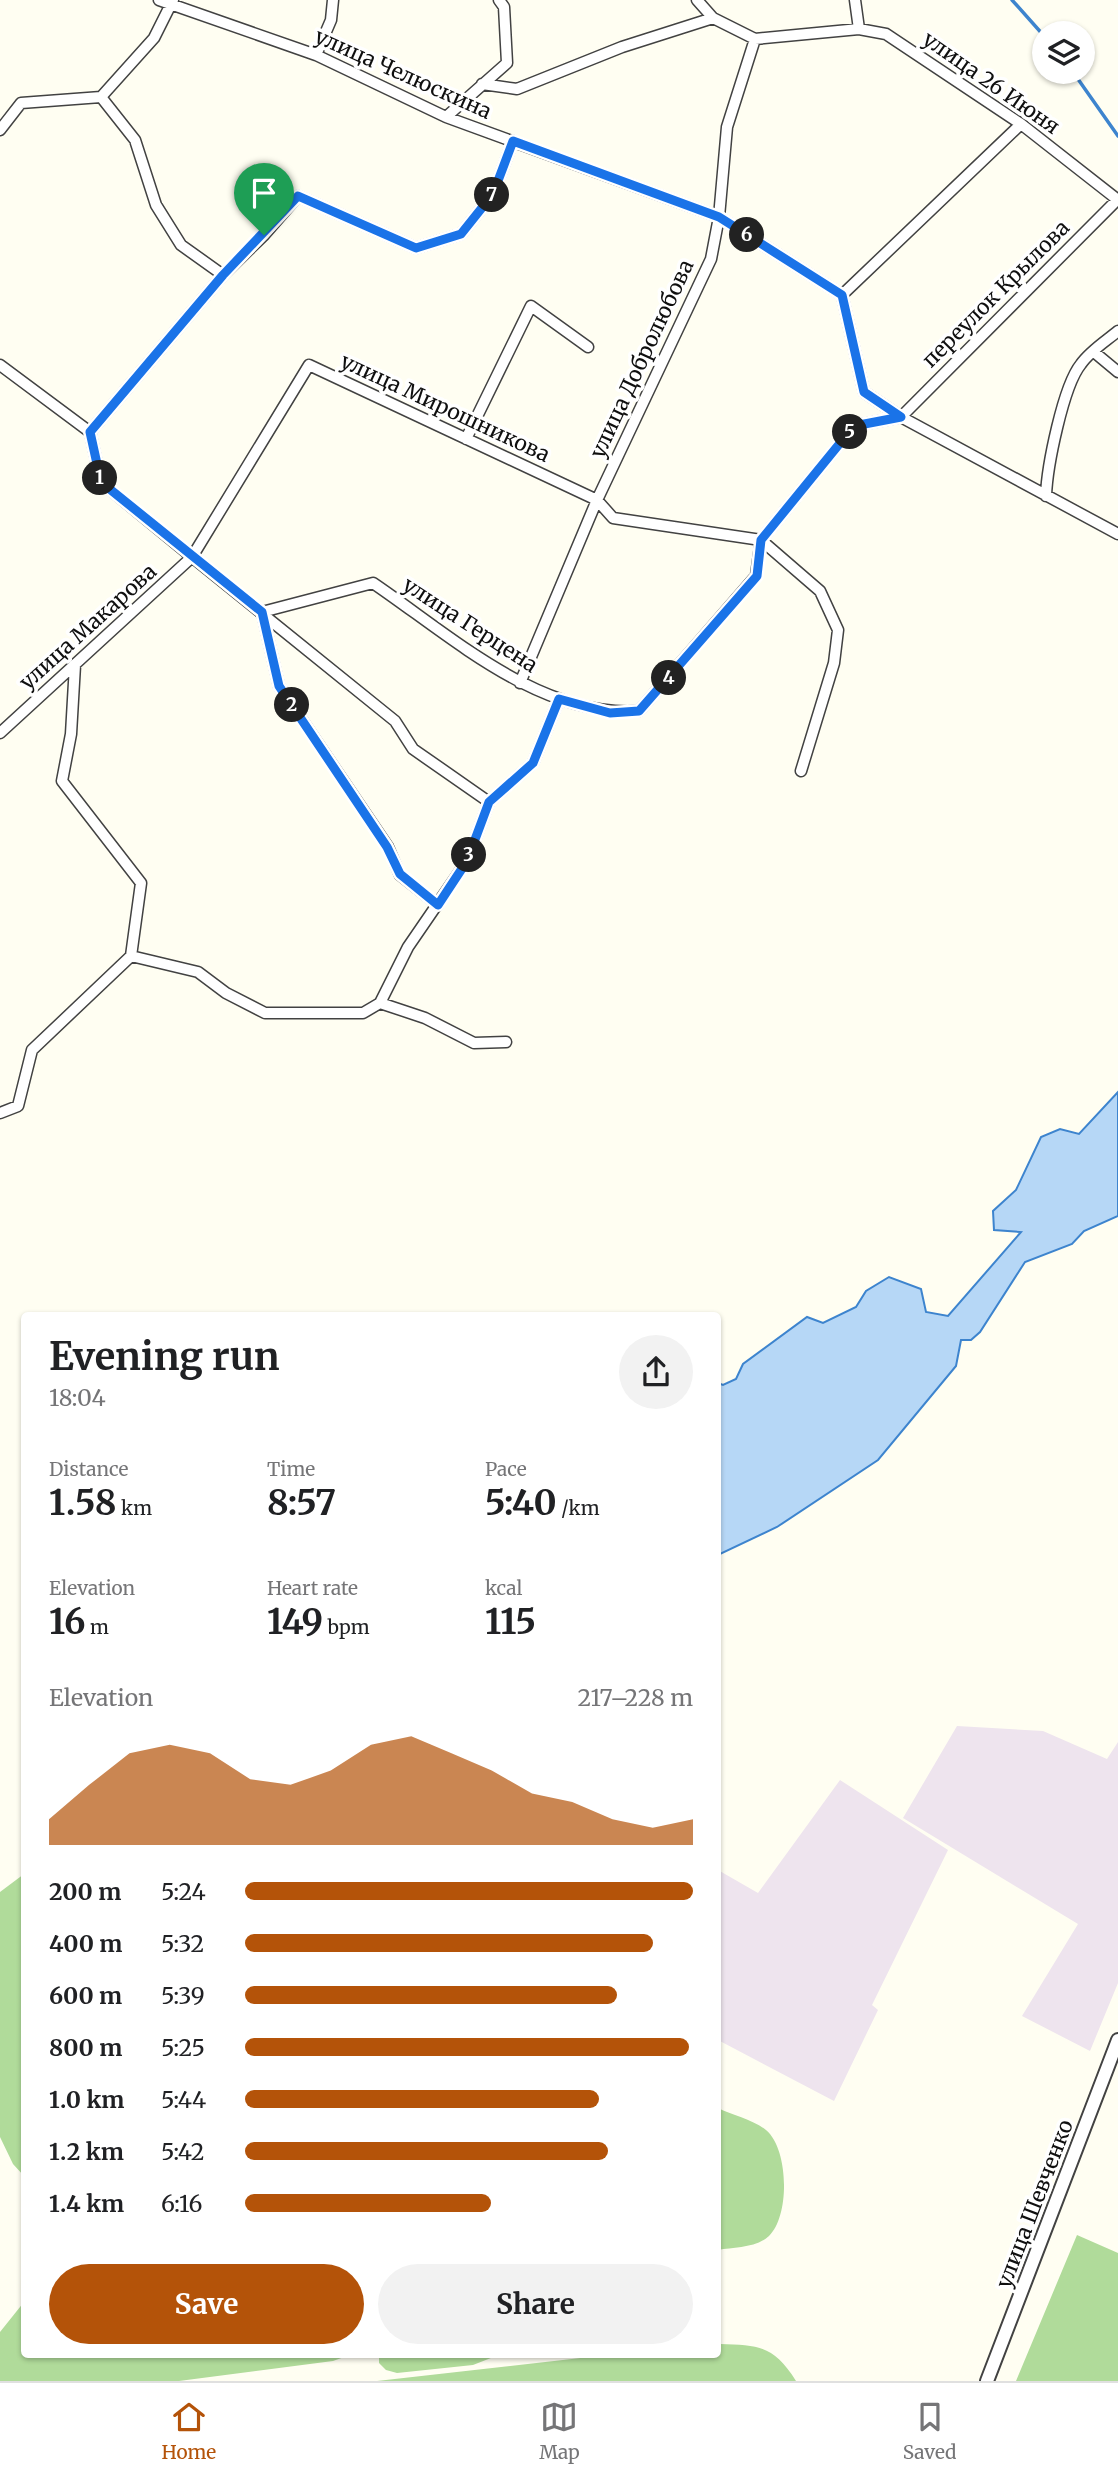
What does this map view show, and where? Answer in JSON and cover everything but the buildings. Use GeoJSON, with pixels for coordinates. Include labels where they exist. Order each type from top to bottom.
{"type":"FeatureCollection","features":[{"type":"Feature","properties":{"kind":"street","name":"улица Челюскина"},"geometry":{"type":"LineString","coordinates":[[159,0],[316,55],[446,117],[719,217],[842,295]]}},
{"type":"Feature","properties":{"kind":"street"},"geometry":{"type":"LineString","coordinates":[[316,55],[331,20],[333,0]]}},
{"type":"Feature","properties":{"kind":"street"},"geometry":{"type":"LineString","coordinates":[[446,117],[507,63],[504,7],[499,0]]}},
{"type":"Feature","properties":{"kind":"street"},"geometry":{"type":"LineString","coordinates":[[697,0],[713,18],[755,39],[859,29],[855,0]]}},
{"type":"Feature","properties":{"kind":"street"},"geometry":{"type":"LineString","coordinates":[[0,130],[21,103],[101,97],[154,38],[172,3]]}},
{"type":"Feature","properties":{"kind":"street"},"geometry":{"type":"LineString","coordinates":[[482,84],[517,89],[622,47],[713,18]]}},
{"type":"Feature","properties":{"kind":"street","name":"улица 26 Июня"},"geometry":{"type":"LineString","coordinates":[[859,29],[886,34],[1021,124],[1118,200]]}},
{"type":"Feature","properties":{"kind":"street","name":"улица Добролюбова"},"geometry":{"type":"LineString","coordinates":[[520,684],[597,500],[710,259],[719,217],[727,127],[755,39]]}},
{"type":"Feature","properties":{"kind":"street"},"geometry":{"type":"LineString","coordinates":[[101,97],[135,140],[156,205],[181,245],[223,275]]}},
{"type":"Feature","properties":{"kind":"street"},"geometry":{"type":"LineString","coordinates":[[1021,124],[842,295],[864,392],[901,417],[1118,534]]}},
{"type":"Feature","properties":{"kind":"street"},"geometry":{"type":"LineString","coordinates":[[90,432],[223,275],[298,196],[416,248],[461,234],[493,194],[513,141]]}},
{"type":"Feature","properties":{"kind":"street","name":"переулок Крылова"},"geometry":{"type":"LineString","coordinates":[[901,417],[1118,200]]}},
{"type":"Feature","properties":{"kind":"street"},"geometry":{"type":"LineString","coordinates":[[466,439],[531,306],[589,347]]}},
{"type":"Feature","properties":{"kind":"street"},"geometry":{"type":"LineString","coordinates":[[1046,496],[1047,471],[1068,390],[1081,364],[1118,331]]}},
{"type":"Feature","properties":{"kind":"street"},"geometry":{"type":"LineString","coordinates":[[1094,352],[1118,372]]}},
{"type":"Feature","properties":{"kind":"street"},"geometry":{"type":"LineString","coordinates":[[0,365],[90,432],[101,482],[395,721],[413,748],[489,802]]}},
{"type":"Feature","properties":{"kind":"street","name":"улица Мирошникова"},"geometry":{"type":"LineString","coordinates":[[309,365],[597,500],[613,518],[761,540]]}},
{"type":"Feature","properties":{"kind":"street","name":"улица Макарова"},"geometry":{"type":"LineString","coordinates":[[0,733],[192,557],[309,365]]}},
{"type":"Feature","properties":{"kind":"street"},"geometry":{"type":"LineString","coordinates":[[801,771],[834,663],[838,629],[820,591],[761,540],[854,426],[901,417]]}},
{"type":"Feature","properties":{"kind":"street","name":"улица Герцена"},"geometry":{"type":"LineString","coordinates":[[262,612],[373,583],[520,684],[559,699],[610,713],[639,711],[757,576],[761,540]]}},
{"type":"Feature","properties":{"kind":"street"},"geometry":{"type":"LineString","coordinates":[[262,612],[279,686],[387,847],[400,874],[438,905]]}},
{"type":"Feature","properties":{"kind":"street"},"geometry":{"type":"LineString","coordinates":[[0,1113],[18,1106],[32,1050],[131,956],[141,883],[62,781],[71,734],[75,665]]}},
{"type":"Feature","properties":{"kind":"street"},"geometry":{"type":"LineString","coordinates":[[131,956],[198,972],[226,993],[265,1013],[363,1013],[380,1003],[408,947],[467,861],[489,802],[533,763],[559,699]]}},
{"type":"Feature","properties":{"kind":"street"},"geometry":{"type":"LineString","coordinates":[[380,1003],[425,1018],[474,1043],[506,1042]]}},
{"type":"Feature","properties":{"kind":"street","name":"улица Шевченко"},"geometry":{"type":"LineString","coordinates":[[987,2381],[1118,2040]]}},
{"type":"Feature","properties":{"kind":"shaded area"},"geometry":{"type":"Polygon","coordinates":[[[957,1726],[1043,1731],[1107,1759],[1118,1742],[1118,1983],[1090,2051],[1022,2016],[1078,1924],[903,1818],[957,1726]]]}},
{"type":"Feature","properties":{"kind":"shaded area"},"geometry":{"type":"Polygon","coordinates":[[[840,1780],[948,1850],[872,2005],[878,2010],[834,2101],[721,2042],[721,1872],[758,1893],[840,1780]]]}},
{"type":"Feature","properties":{"kind":"green space"},"geometry":{"type":"Polygon","coordinates":[[[21,1876],[21,2173],[13,2164],[0,2137],[0,1892],[21,1876]]]}},
{"type":"Feature","properties":{"kind":"green space"},"geometry":{"type":"Polygon","coordinates":[[[721,2109],[766,2130],[774,2139],[783,2167],[781,2214],[769,2236],[751,2245],[721,2250],[721,2109]]]}},
{"type":"Feature","properties":{"kind":"green space"},"geometry":{"type":"Polygon","coordinates":[[[1077,2235],[1118,2253],[1118,2381],[1016,2381],[1077,2235]]]}},
{"type":"Feature","properties":{"kind":"green space"},"geometry":{"type":"Polygon","coordinates":[[[21,2306],[21,2358],[341,2358],[179,2381],[0,2381],[0,2332],[21,2306]]]}},
{"type":"Feature","properties":{"kind":"green space"},"geometry":{"type":"Polygon","coordinates":[[[721,2344],[745,2345],[773,2354],[796,2381],[377,2381],[580,2358],[721,2358],[721,2344]]]}},
{"type":"Feature","properties":{"kind":"green space"},"geometry":{"type":"Polygon","coordinates":[[[379,2358],[491,2358],[473,2365],[397,2373],[386,2370],[379,2363],[379,2358]]]}},
{"type":"Feature","properties":{"kind":"water"},"geometry":{"type":"Polygon","coordinates":[[[1118,1092],[1118,1216],[1084,1231],[1072,1244],[1025,1262],[980,1332],[971,1340],[961,1340],[956,1366],[878,1460],[777,1527],[721,1554],[721,1384],[736,1379],[743,1364],[807,1317],[823,1323],[856,1307],[866,1291],[889,1277],[921,1289],[926,1312],[948,1316],[1021,1232],[994,1230],[993,1211],[1016,1190],[1041,1137],[1060,1129],[1079,1134],[1118,1092]]]}},
{"type":"Feature","properties":{"kind":"waterway"},"geometry":{"type":"LineString","coordinates":[[1012,0],[1032,22]]}},
{"type":"Feature","properties":{"kind":"waterway"},"geometry":{"type":"LineString","coordinates":[[1081,84],[1118,136]]}},
{"type":"Feature","properties":{"kind":"route"},"geometry":{"type":"LineString","coordinates":[[513,141],[719,217],[842,295],[864,392],[901,417],[854,426],[761,540],[757,576],[639,711],[610,713],[559,699],[533,763],[489,802],[467,861],[438,905],[400,874],[387,847],[279,686],[262,612],[101,482],[90,432],[223,275],[264,235],[298,196],[416,248],[461,234],[493,194],[513,141]]}}]}
